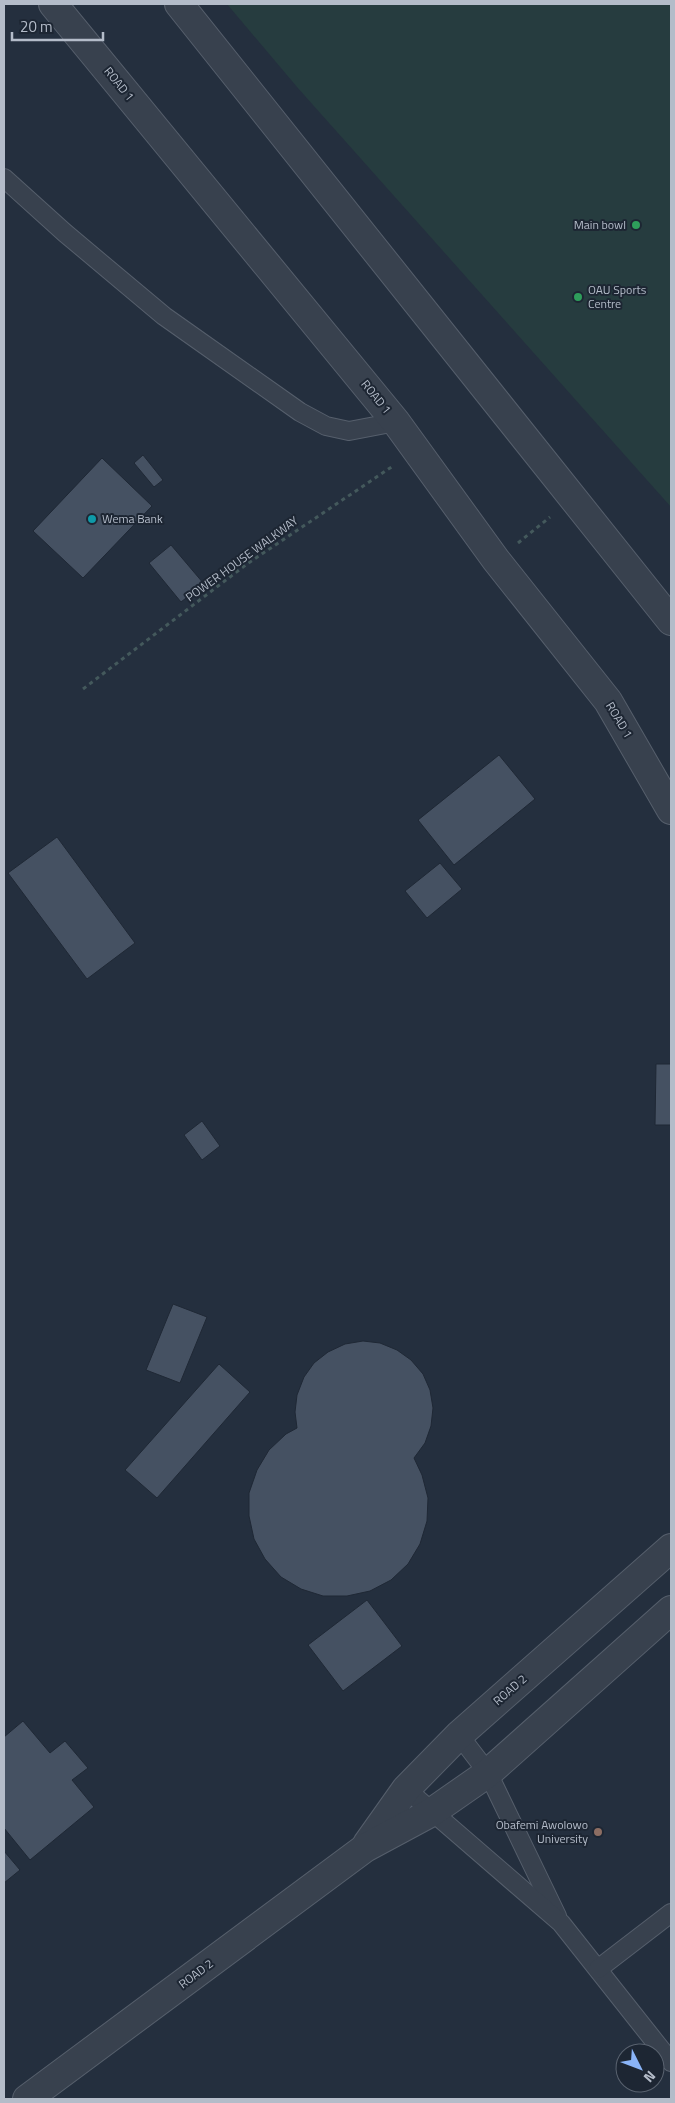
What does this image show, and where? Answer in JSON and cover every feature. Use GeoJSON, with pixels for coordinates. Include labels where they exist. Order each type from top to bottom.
{"type":"FeatureCollection","features":[{"type":"Feature","properties":{"kind":"street","name":"ROAD 1"},"geometry":{"type":"LineString","coordinates":[[54,4],[396,422],[496,560],[608,701],[671,810]]}},
{"type":"Feature","properties":{"kind":"street"},"geometry":{"type":"LineString","coordinates":[[179,4],[671,621]]}},
{"type":"Feature","properties":{"kind":"street","name":"ROAD 2"},"geometry":{"type":"LineString","coordinates":[[365,1848],[406,1789],[459,1735],[671,1548]]}},
{"type":"Feature","properties":{"kind":"street","name":"ROAD 2"},"geometry":{"type":"LineString","coordinates":[[27,2099],[365,1848],[432,1812],[488,1773],[671,1610]]}},
{"type":"Feature","properties":{"kind":"lane"},"geometry":{"type":"LineString","coordinates":[[4,178],[65,233],[164,316],[300,412],[326,426],[349,431],[396,422]]}},
{"type":"Feature","properties":{"kind":"lane"},"geometry":{"type":"LineString","coordinates":[[459,1735],[488,1773],[561,1923]]}},
{"type":"Feature","properties":{"kind":"lane"},"geometry":{"type":"LineString","coordinates":[[406,1789],[561,1923],[671,2062]]}},
{"type":"Feature","properties":{"kind":"lane"},"geometry":{"type":"LineString","coordinates":[[598,1969],[671,1913]]}},
{"type":"Feature","properties":{"kind":"path","name":"POWER HOUSE WALKWAY"},"geometry":{"type":"LineString","coordinates":[[83,689],[247,564],[416,450]]}},
{"type":"Feature","properties":{"kind":"path"},"geometry":{"type":"LineString","coordinates":[[496,560],[573,498]]}},
{"type":"Feature","properties":{"kind":"green space","name":"OAU Sports Centre"},"geometry":{"type":"Polygon","coordinates":[[[227,4],[671,4],[671,507],[297,87],[227,4]]]}},
{"type":"Feature","properties":{"kind":"building"},"geometry":{"type":"Polygon","coordinates":[[[143,455],[163,480],[154,487],[134,463],[143,455]]]}},
{"type":"Feature","properties":{"kind":"building","name":"Wema Bank"},"geometry":{"type":"Polygon","coordinates":[[[102,458],[152,506],[83,578],[33,531],[102,458]]]}},
{"type":"Feature","properties":{"kind":"building"},"geometry":{"type":"Polygon","coordinates":[[[171,545],[204,584],[181,602],[149,563],[171,545]]]}},
{"type":"Feature","properties":{"kind":"building"},"geometry":{"type":"Polygon","coordinates":[[[499,755],[535,799],[454,865],[418,820],[499,755]]]}},
{"type":"Feature","properties":{"kind":"building"},"geometry":{"type":"Polygon","coordinates":[[[57,837],[135,943],[87,979],[8,873],[57,837]]]}},
{"type":"Feature","properties":{"kind":"building"},"geometry":{"type":"Polygon","coordinates":[[[440,863],[462,889],[427,918],[405,891],[440,863]]]}},
{"type":"Feature","properties":{"kind":"building"},"geometry":{"type":"Polygon","coordinates":[[[656,1064],[671,1064],[671,1125],[655,1125],[656,1064]]]}},
{"type":"Feature","properties":{"kind":"building"},"geometry":{"type":"Polygon","coordinates":[[[202,1121],[220,1146],[202,1160],[184,1135],[202,1121]]]}},
{"type":"Feature","properties":{"kind":"building"},"geometry":{"type":"Polygon","coordinates":[[[173,1304],[207,1317],[180,1383],[146,1370],[173,1304]]]}},
{"type":"Feature","properties":{"kind":"building"},"geometry":{"type":"Polygon","coordinates":[[[363,1341],[380,1343],[397,1350],[411,1360],[423,1374],[430,1390],[433,1408],[431,1426],[425,1443],[414,1458],[422,1475],[428,1498],[427,1521],[420,1544],[408,1564],[391,1580],[370,1591],[347,1596],[323,1596],[301,1589],[281,1577],[265,1559],[254,1539],[249,1516],[249,1493],[257,1470],[269,1450],[286,1434],[297,1428],[295,1412],[297,1395],[304,1377],[314,1363],[328,1352],[345,1344],[363,1341]]]}},
{"type":"Feature","properties":{"kind":"building"},"geometry":{"type":"Polygon","coordinates":[[[219,1364],[250,1392],[157,1498],[125,1470],[219,1364]]]}},
{"type":"Feature","properties":{"kind":"building"},"geometry":{"type":"Polygon","coordinates":[[[367,1600],[402,1646],[343,1691],[308,1645],[367,1600]]]}},
{"type":"Feature","properties":{"kind":"building"},"geometry":{"type":"Polygon","coordinates":[[[23,1721],[50,1753],[65,1741],[88,1768],[72,1780],[94,1807],[30,1860],[4,1828],[4,1737],[23,1721]]]}},
{"type":"Feature","properties":{"kind":"building"},"geometry":{"type":"Polygon","coordinates":[[[4,1851],[20,1870],[4,1883],[4,1851]]]}},
{"type":"Feature","properties":{"kind":"place","name":"Main bowl"},"geometry":{"type":"Point","coordinates":[636,225]}},
{"type":"Feature","properties":{"kind":"place","name":"OAU Sports Centre"},"geometry":{"type":"Point","coordinates":[578,297]}},
{"type":"Feature","properties":{"kind":"place","name":"Wema Bank"},"geometry":{"type":"Point","coordinates":[92,519]}},
{"type":"Feature","properties":{"kind":"place","name":"Obafemi Awolowo University"},"geometry":{"type":"Point","coordinates":[598,1832]}}]}
